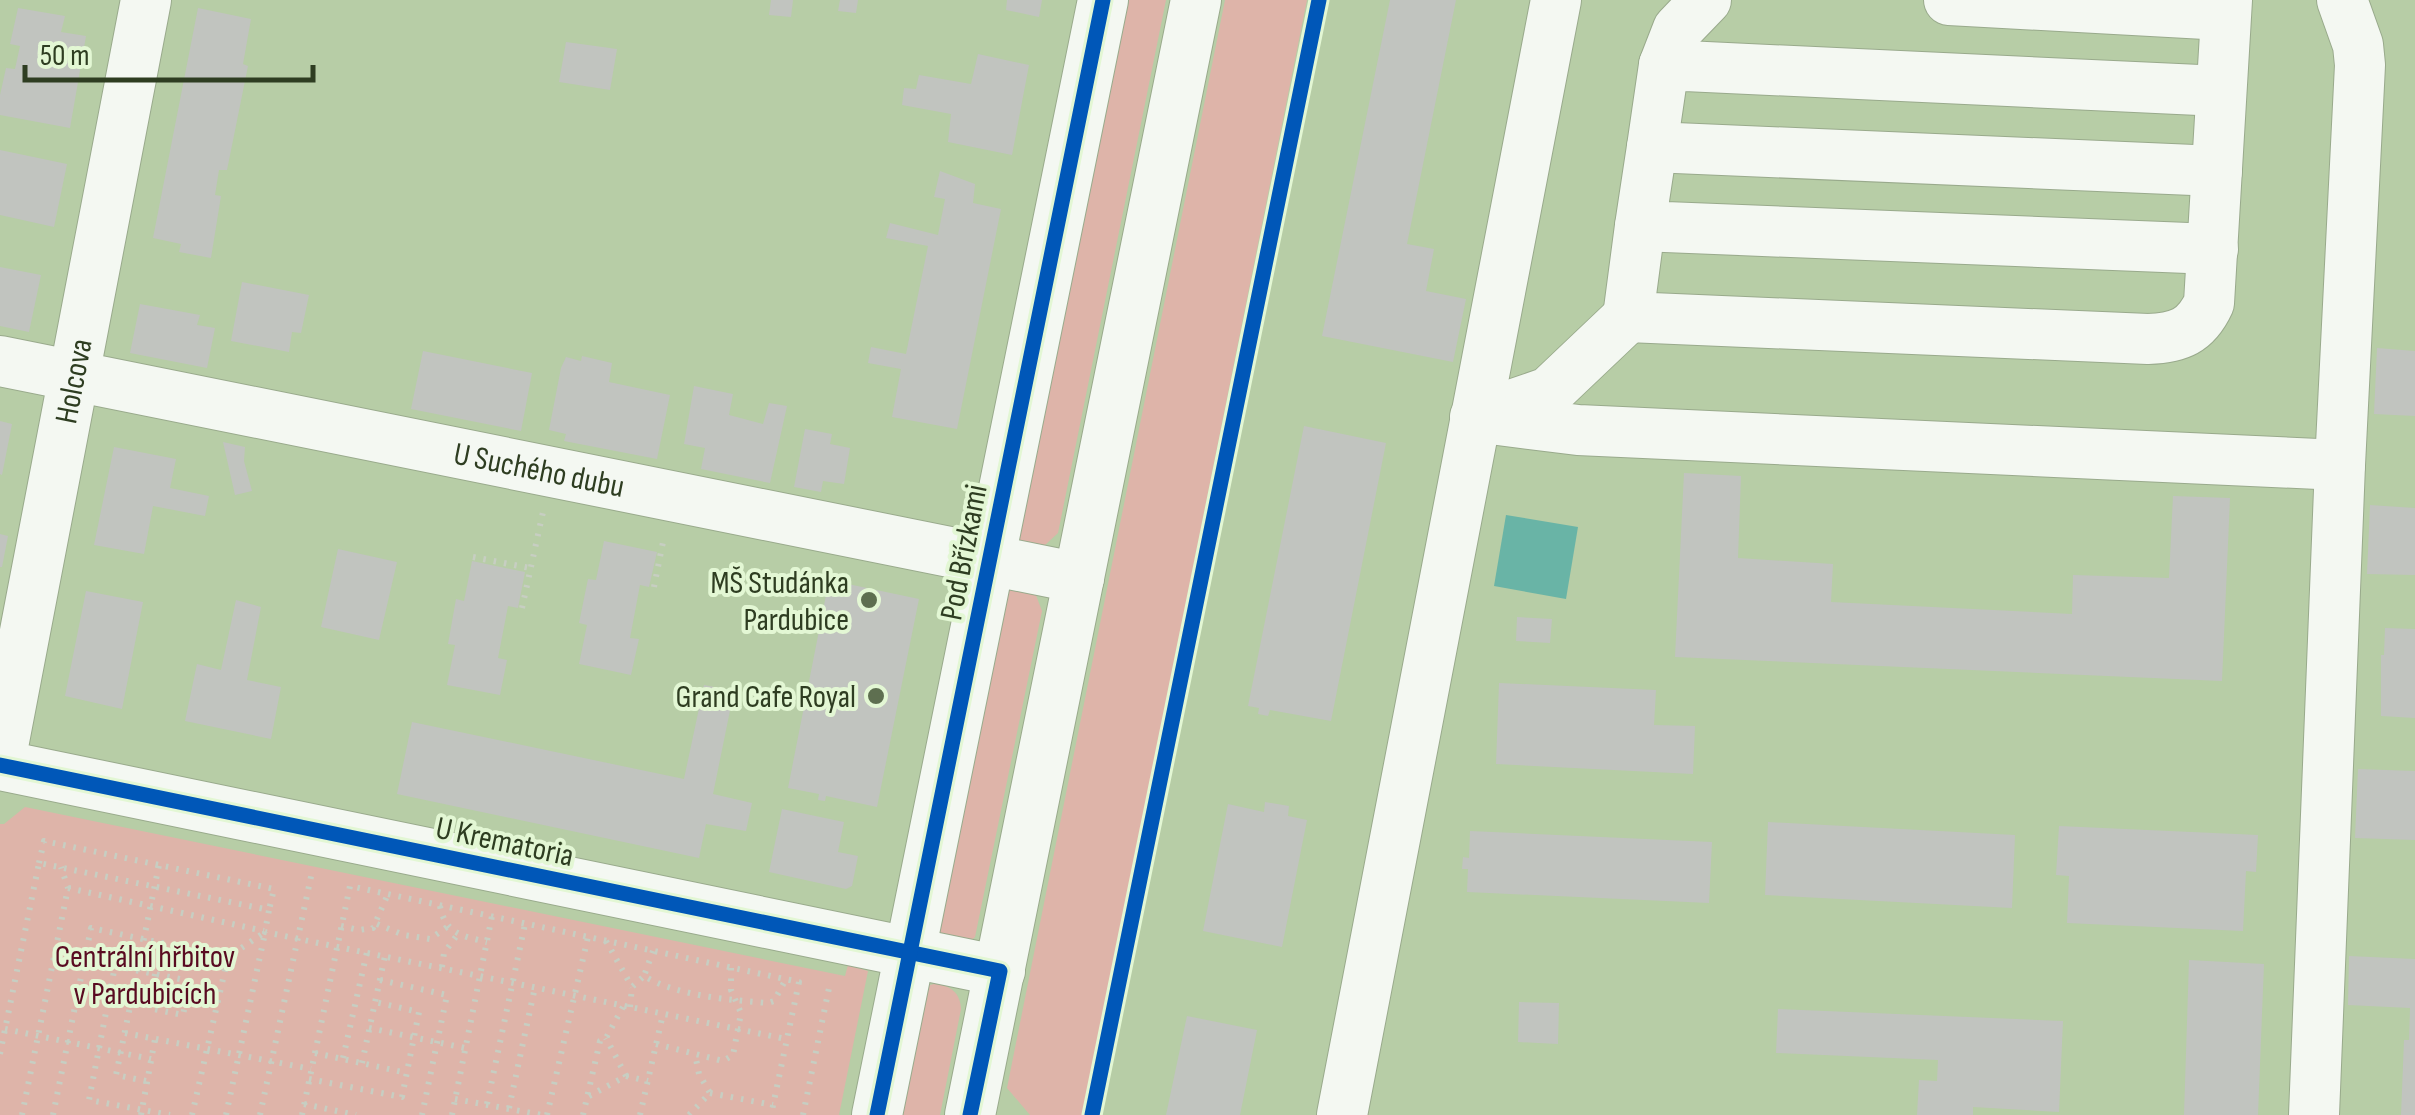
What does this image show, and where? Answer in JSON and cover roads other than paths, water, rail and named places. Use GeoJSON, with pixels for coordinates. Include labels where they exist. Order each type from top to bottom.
{"type":"FeatureCollection","features":[{"type":"Feature","properties":{"kind":"street","name":"Holcova"},"geometry":{"type":"LineString","coordinates":[[0,764],[146,0]]}},
{"type":"Feature","properties":{"kind":"street","name":"Pod Břízkami"},"geometry":{"type":"LineString","coordinates":[[877,1115],[1103,0]]}},
{"type":"Feature","properties":{"kind":"street"},"geometry":{"type":"LineString","coordinates":[[970,1115],[1196,0]]}},
{"type":"Feature","properties":{"kind":"street"},"geometry":{"type":"LineString","coordinates":[[1342,1115],[1556,0]]}},
{"type":"Feature","properties":{"kind":"street"},"geometry":{"type":"LineString","coordinates":[[1475,417],[1549,392],[1628,317],[1664,65],[1678,29],[1706,0]]}},
{"type":"Feature","properties":{"kind":"street"},"geometry":{"type":"LineString","coordinates":[[1628,317],[2164,338],[2194,328],[2209,302],[2226,7],[1949,0]]}},
{"type":"Feature","properties":{"kind":"street"},"geometry":{"type":"LineString","coordinates":[[2314,1115],[2360,66],[2358,45],[2342,0]]}},
{"type":"Feature","properties":{"kind":"street"},"geometry":{"type":"LineString","coordinates":[[1664,65],[2221,91]]}},
{"type":"Feature","properties":{"kind":"street"},"geometry":{"type":"LineString","coordinates":[[1652,147],[2217,172]]}},
{"type":"Feature","properties":{"kind":"street"},"geometry":{"type":"LineString","coordinates":[[1640,226],[2214,249]]}},
{"type":"Feature","properties":{"kind":"street","name":"U Suchého dubu"},"geometry":{"type":"LineString","coordinates":[[0,361],[1079,578]]}},
{"type":"Feature","properties":{"kind":"street"},"geometry":{"type":"LineString","coordinates":[[1475,417],[1578,430],[2340,465]]}},
{"type":"Feature","properties":{"kind":"street","name":"U Krematoria"},"geometry":{"type":"LineString","coordinates":[[0,764],[1000,971]]}},
{"type":"Feature","properties":{"kind":"water"},"geometry":{"type":"Polygon","coordinates":[[[1506,515],[1578,527],[1566,599],[1494,586],[1506,515]]]}},
{"type":"Feature","properties":{"kind":"place","name":"MŠ Studánka Pardubice"},"geometry":{"type":"Point","coordinates":[869,600]}},
{"type":"Feature","properties":{"kind":"place","name":"Grand Cafe Royal"},"geometry":{"type":"Point","coordinates":[876,696]}},
{"type":"Feature","properties":{"kind":"park label","name":"Centrální hřbitov v Pardubicích"},"geometry":{"type":"Point","coordinates":[145,974]}}]}
